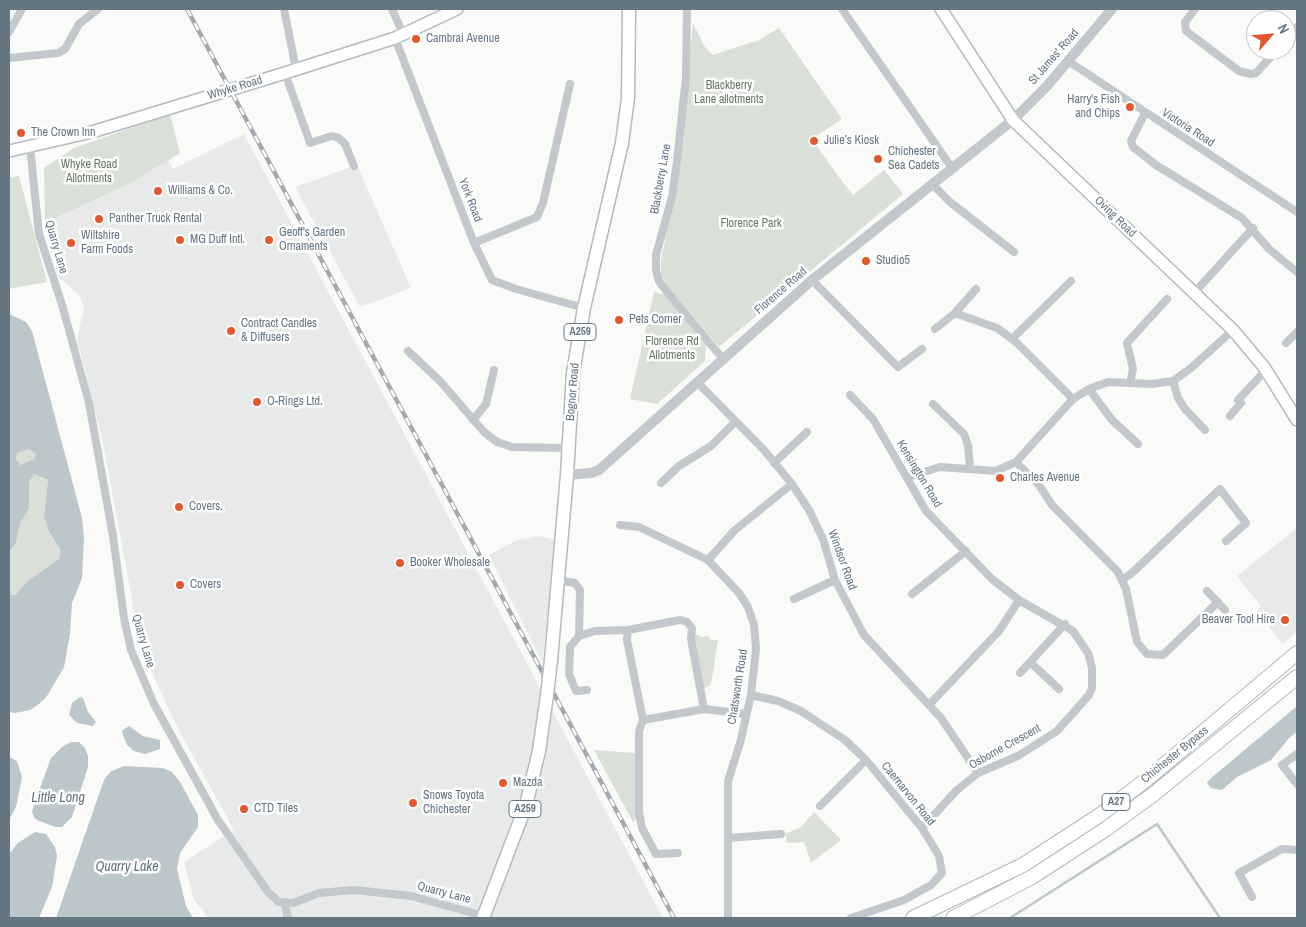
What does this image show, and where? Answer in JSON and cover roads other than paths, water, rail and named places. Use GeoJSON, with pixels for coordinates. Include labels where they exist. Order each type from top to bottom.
{"type":"FeatureCollection","features":[{"type":"Feature","properties":{"kind":"highway","name":"Chichester Bypass"},"geometry":{"type":"LineString","coordinates":[[913,918],[1022,864],[1100,815],[1146,780],[1297,653]]}},
{"type":"Feature","properties":{"kind":"highway","name":"Chichester Bypass"},"geometry":{"type":"LineString","coordinates":[[953,918],[1032,877],[1106,829],[1200,757],[1297,677]]}},
{"type":"Feature","properties":{"kind":"main road","name":"Whyke Road"},"geometry":{"type":"LineString","coordinates":[[9,151],[92,132],[291,71],[399,36],[457,9]]}},
{"type":"Feature","properties":{"kind":"main road","name":"Bognor Road"},"geometry":{"type":"LineString","coordinates":[[483,917],[526,806],[538,751],[551,660],[567,475],[573,373],[584,308],[622,143],[628,98],[629,9]]}},
{"type":"Feature","properties":{"kind":"main road","name":"Oving Road"},"geometry":{"type":"LineString","coordinates":[[941,9],[1013,120],[1233,330],[1266,370],[1297,420]]}},
{"type":"Feature","properties":{"kind":"street"},"geometry":{"type":"LineString","coordinates":[[9,32],[22,9]]}},
{"type":"Feature","properties":{"kind":"street"},"geometry":{"type":"LineString","coordinates":[[9,58],[58,53],[64,49],[82,20],[98,9]]}},
{"type":"Feature","properties":{"kind":"street"},"geometry":{"type":"LineString","coordinates":[[284,9],[291,71],[310,143],[332,136],[339,138],[345,144],[354,166]]}},
{"type":"Feature","properties":{"kind":"street"},"geometry":{"type":"LineString","coordinates":[[392,9],[399,36]]}},
{"type":"Feature","properties":{"kind":"street","name":"Blackberry Lane"},"geometry":{"type":"LineString","coordinates":[[687,9],[686,77],[677,161],[672,197],[656,255],[656,270],[659,281],[668,293],[723,359]]}},
{"type":"Feature","properties":{"kind":"street"},"geometry":{"type":"LineString","coordinates":[[842,9],[952,168]]}},
{"type":"Feature","properties":{"kind":"street","name":"St James' Road"},"geometry":{"type":"LineString","coordinates":[[1013,120],[1112,9]]}},
{"type":"Feature","properties":{"kind":"street"},"geometry":{"type":"LineString","coordinates":[[1195,9],[1185,22],[1186,31],[1240,71],[1251,74],[1256,73],[1268,60]]}},
{"type":"Feature","properties":{"kind":"street","name":"York Road"},"geometry":{"type":"LineString","coordinates":[[399,36],[474,243],[496,283],[584,308]]}},
{"type":"Feature","properties":{"kind":"street","name":"Victoria Road"},"geometry":{"type":"LineString","coordinates":[[1068,60],[1145,113],[1297,212]]}},
{"type":"Feature","properties":{"kind":"street"},"geometry":{"type":"LineString","coordinates":[[474,243],[537,217],[543,203],[570,84]]}},
{"type":"Feature","properties":{"kind":"street"},"geometry":{"type":"LineString","coordinates":[[1145,113],[1131,141],[1133,148],[1156,165],[1238,215],[1253,228],[1269,249],[1297,272]]}},
{"type":"Feature","properties":{"kind":"street","name":"Florence Road"},"geometry":{"type":"LineString","coordinates":[[567,475],[591,473],[600,470],[812,280],[1013,120]]}},
{"type":"Feature","properties":{"kind":"street","name":"Quarry Lane"},"geometry":{"type":"LineString","coordinates":[[30,147],[39,234],[63,308],[89,403],[113,536],[124,618],[136,664],[154,704],[218,820],[268,892],[279,902],[285,904],[319,893],[354,890],[411,896],[483,917]]}},
{"type":"Feature","properties":{"kind":"street"},"geometry":{"type":"LineString","coordinates":[[932,184],[950,202],[1014,252]]}},
{"type":"Feature","properties":{"kind":"street"},"geometry":{"type":"LineString","coordinates":[[1195,292],[1253,228]]}},
{"type":"Feature","properties":{"kind":"street"},"geometry":{"type":"LineString","coordinates":[[812,280],[898,367],[922,349]]}},
{"type":"Feature","properties":{"kind":"street"},"geometry":{"type":"LineString","coordinates":[[1014,340],[1071,281]]}},
{"type":"Feature","properties":{"kind":"street"},"geometry":{"type":"LineString","coordinates":[[935,329],[955,313],[976,289]]}},
{"type":"Feature","properties":{"kind":"street"},"geometry":{"type":"LineString","coordinates":[[1130,383],[1133,369],[1127,343],[1167,299]]}},
{"type":"Feature","properties":{"kind":"street"},"geometry":{"type":"LineString","coordinates":[[955,313],[997,328],[1014,340],[1073,399]]}},
{"type":"Feature","properties":{"kind":"street"},"geometry":{"type":"LineString","coordinates":[[908,477],[940,467],[996,471],[1016,462],[1073,399],[1090,389],[1108,382],[1173,381],[1191,368],[1233,330]]}},
{"type":"Feature","properties":{"kind":"street"},"geometry":{"type":"LineString","coordinates":[[1286,343],[1297,332]]}},
{"type":"Feature","properties":{"kind":"street"},"geometry":{"type":"LineString","coordinates":[[408,351],[440,381],[473,420],[497,442],[512,447],[568,448]]}},
{"type":"Feature","properties":{"kind":"street"},"geometry":{"type":"LineString","coordinates":[[473,420],[486,404],[494,370]]}},
{"type":"Feature","properties":{"kind":"street"},"geometry":{"type":"LineString","coordinates":[[1230,416],[1241,403],[1238,400],[1266,370]]}},
{"type":"Feature","properties":{"kind":"street"},"geometry":{"type":"LineString","coordinates":[[1173,381],[1178,398],[1185,409],[1205,430]]}},
{"type":"Feature","properties":{"kind":"street","name":"Windsor Road"},"geometry":{"type":"LineString","coordinates":[[698,383],[792,484],[810,510],[823,539],[835,580],[864,635],[954,735],[978,773]]}},
{"type":"Feature","properties":{"kind":"street"},"geometry":{"type":"LineString","coordinates":[[1090,389],[1112,420],[1138,444]]}},
{"type":"Feature","properties":{"kind":"street","name":"Kensington Road"},"geometry":{"type":"LineString","coordinates":[[850,395],[873,419],[926,510],[992,579],[1019,600]]}},
{"type":"Feature","properties":{"kind":"street"},"geometry":{"type":"LineString","coordinates":[[933,404],[964,434],[968,445],[970,468]]}},
{"type":"Feature","properties":{"kind":"street"},"geometry":{"type":"LineString","coordinates":[[661,483],[679,466],[711,446],[735,422]]}},
{"type":"Feature","properties":{"kind":"street"},"geometry":{"type":"LineString","coordinates":[[774,463],[807,432]]}},
{"type":"Feature","properties":{"kind":"street"},"geometry":{"type":"LineString","coordinates":[[1016,462],[1039,485],[1056,510],[1114,566],[1128,596],[1137,642],[1147,654],[1152,656],[1163,655],[1218,602]]}},
{"type":"Feature","properties":{"kind":"street"},"geometry":{"type":"LineString","coordinates":[[708,560],[735,530],[792,484]]}},
{"type":"Feature","properties":{"kind":"street"},"geometry":{"type":"LineString","coordinates":[[1122,580],[1132,573],[1220,489],[1246,523],[1226,541]]}},
{"type":"Feature","properties":{"kind":"street","name":"Chatsworth Road"},"geometry":{"type":"LineString","coordinates":[[620,525],[639,527],[708,560],[739,593],[748,608],[754,626],[756,649],[750,695],[728,781],[728,918]]}},
{"type":"Feature","properties":{"kind":"street"},"geometry":{"type":"LineString","coordinates":[[912,594],[966,552]]}},
{"type":"Feature","properties":{"kind":"street"},"geometry":{"type":"LineString","coordinates":[[558,580],[575,583],[580,590],[579,636]]}},
{"type":"Feature","properties":{"kind":"street"},"geometry":{"type":"LineString","coordinates":[[794,599],[835,580]]}},
{"type":"Feature","properties":{"kind":"street"},"geometry":{"type":"LineString","coordinates":[[1207,591],[1226,610]]}},
{"type":"Feature","properties":{"kind":"street"},"geometry":{"type":"LineString","coordinates":[[929,705],[999,631],[1019,600]]}},
{"type":"Feature","properties":{"kind":"street","name":"Osborne Crescent"},"geometry":{"type":"LineString","coordinates":[[922,828],[957,790],[978,773],[1018,756],[1057,731],[1089,695],[1092,680],[1088,653],[1079,637],[1065,624],[1019,600]]}},
{"type":"Feature","properties":{"kind":"street"},"geometry":{"type":"LineString","coordinates":[[587,690],[576,691],[569,674],[570,647],[579,636],[595,631],[628,630],[680,620],[690,625],[704,709]]}},
{"type":"Feature","properties":{"kind":"street"},"geometry":{"type":"LineString","coordinates":[[1020,674],[1065,624]]}},
{"type":"Feature","properties":{"kind":"street"},"geometry":{"type":"LineString","coordinates":[[628,630],[627,640],[643,720],[639,732],[639,812],[642,828],[656,854],[678,853]]}},
{"type":"Feature","properties":{"kind":"street"},"geometry":{"type":"LineString","coordinates":[[1031,663],[1059,689]]}},
{"type":"Feature","properties":{"kind":"street","name":"Caernarvon Road"},"geometry":{"type":"LineString","coordinates":[[750,695],[778,701],[801,711],[845,740],[866,760],[922,828],[939,856],[942,872],[939,878],[926,888],[904,900],[851,918]]}},
{"type":"Feature","properties":{"kind":"street"},"geometry":{"type":"LineString","coordinates":[[643,720],[704,709],[746,714]]}},
{"type":"Feature","properties":{"kind":"street"},"geometry":{"type":"LineString","coordinates":[[1297,754],[1282,766],[1297,784]]}},
{"type":"Feature","properties":{"kind":"street"},"geometry":{"type":"LineString","coordinates":[[820,806],[866,760]]}},
{"type":"Feature","properties":{"kind":"street"},"geometry":{"type":"LineString","coordinates":[[728,838],[781,834]]}},
{"type":"Feature","properties":{"kind":"street"},"geometry":{"type":"LineString","coordinates":[[1252,897],[1239,873],[1282,849],[1297,850]]}},
{"type":"Feature","properties":{"kind":"street"},"geometry":{"type":"LineString","coordinates":[[285,904],[288,918]]}},
{"type":"Feature","properties":{"kind":"water"},"geometry":{"type":"Polygon","coordinates":[[[9,314],[26,322],[32,331],[82,518],[84,538],[82,578],[72,603],[70,634],[64,667],[47,696],[39,704],[30,710],[15,713],[9,712],[9,595],[15,595],[29,580],[59,559],[60,549],[49,532],[44,516],[48,480],[34,474],[29,482],[29,509],[20,523],[16,544],[9,551],[9,314]],[[29,449],[17,453],[16,459],[20,465],[34,459],[36,454],[29,449]]]}},
{"type":"Feature","properties":{"kind":"water"},"geometry":{"type":"Polygon","coordinates":[[[80,697],[83,698],[88,712],[96,722],[93,726],[77,723],[69,715],[72,703],[80,697]]]}},
{"type":"Feature","properties":{"kind":"water"},"geometry":{"type":"Polygon","coordinates":[[[1297,706],[1297,732],[1289,738],[1271,760],[1237,777],[1222,790],[1211,788],[1207,783],[1210,779],[1297,706]]]}},
{"type":"Feature","properties":{"kind":"water"},"geometry":{"type":"Polygon","coordinates":[[[129,726],[143,736],[160,740],[160,749],[145,754],[134,751],[127,745],[122,731],[129,726]]]}},
{"type":"Feature","properties":{"kind":"water","name":"Little Long"},"geometry":{"type":"Polygon","coordinates":[[[71,742],[79,742],[85,748],[88,756],[88,767],[72,817],[62,827],[55,827],[35,819],[32,812],[51,758],[62,747],[71,742]]]}},
{"type":"Feature","properties":{"kind":"water"},"geometry":{"type":"Polygon","coordinates":[[[9,757],[17,761],[22,777],[16,807],[9,820],[9,757]]]}},
{"type":"Feature","properties":{"kind":"water","name":"Quarry Lake"},"geometry":{"type":"Polygon","coordinates":[[[124,766],[163,768],[172,772],[180,782],[198,815],[198,827],[180,853],[177,869],[186,906],[193,918],[56,918],[104,780],[110,772],[124,766]]]}},
{"type":"Feature","properties":{"kind":"water"},"geometry":{"type":"Polygon","coordinates":[[[35,832],[46,834],[55,847],[57,856],[52,887],[39,918],[9,918],[9,854],[18,843],[35,832]]]}},
{"type":"Feature","properties":{"kind":"waterway"},"geometry":{"type":"LineString","coordinates":[[1010,918],[1157,824],[1220,918]]}},
{"type":"Feature","properties":{"kind":"railway"},"geometry":{"type":"LineString","coordinates":[[187,9],[674,918]]}},
{"type":"Feature","properties":{"kind":"place","name":"Cambrai Avenue"},"geometry":{"type":"Point","coordinates":[416,39]}},
{"type":"Feature","properties":{"kind":"place","name":"Harry's Fish and Chips"},"geometry":{"type":"Point","coordinates":[1130,107]}},
{"type":"Feature","properties":{"kind":"place","name":"The Crown Inn"},"geometry":{"type":"Point","coordinates":[21,133]}},
{"type":"Feature","properties":{"kind":"place","name":"Julie’s Kiosk"},"geometry":{"type":"Point","coordinates":[814,141]}},
{"type":"Feature","properties":{"kind":"place","name":"Chichester Sea Cadets"},"geometry":{"type":"Point","coordinates":[878,159]}},
{"type":"Feature","properties":{"kind":"place","name":"Williams & Co."},"geometry":{"type":"Point","coordinates":[158,191]}},
{"type":"Feature","properties":{"kind":"place","name":"Panther Truck Rental"},"geometry":{"type":"Point","coordinates":[99,219]}},
{"type":"Feature","properties":{"kind":"place","name":"MG Duff Intl."},"geometry":{"type":"Point","coordinates":[180,240]}},
{"type":"Feature","properties":{"kind":"place","name":"Geoff's Garden Ornaments"},"geometry":{"type":"Point","coordinates":[269,240]}},
{"type":"Feature","properties":{"kind":"place","name":"Wiltshire Farm Foods"},"geometry":{"type":"Point","coordinates":[71,243]}},
{"type":"Feature","properties":{"kind":"place","name":"Studio5"},"geometry":{"type":"Point","coordinates":[866,261]}},
{"type":"Feature","properties":{"kind":"place","name":"Pets Corner"},"geometry":{"type":"Point","coordinates":[619,320]}},
{"type":"Feature","properties":{"kind":"place","name":"Contract Candles & Diffusers"},"geometry":{"type":"Point","coordinates":[231,331]}},
{"type":"Feature","properties":{"kind":"place","name":"O-Rings Ltd."},"geometry":{"type":"Point","coordinates":[257,402]}},
{"type":"Feature","properties":{"kind":"place","name":"Charles Avenue"},"geometry":{"type":"Point","coordinates":[1000,478]}},
{"type":"Feature","properties":{"kind":"place","name":"Covers."},"geometry":{"type":"Point","coordinates":[179,507]}},
{"type":"Feature","properties":{"kind":"place","name":"Booker Wholesale"},"geometry":{"type":"Point","coordinates":[400,563]}},
{"type":"Feature","properties":{"kind":"place","name":"Covers"},"geometry":{"type":"Point","coordinates":[180,585]}},
{"type":"Feature","properties":{"kind":"place","name":"Beaver Tool Hire"},"geometry":{"type":"Point","coordinates":[1285,620]}},
{"type":"Feature","properties":{"kind":"place","name":"Mazda"},"geometry":{"type":"Point","coordinates":[503,783]}},
{"type":"Feature","properties":{"kind":"place","name":"Snows Toyota Chichester"},"geometry":{"type":"Point","coordinates":[413,803]}},
{"type":"Feature","properties":{"kind":"place","name":"CTD Tiles"},"geometry":{"type":"Point","coordinates":[244,809]}},
{"type":"Feature","properties":{"kind":"park label","name":"Blackberry Lane allotments"},"geometry":{"type":"Point","coordinates":[729,93]}},
{"type":"Feature","properties":{"kind":"park label","name":"Whyke Road Allotments"},"geometry":{"type":"Point","coordinates":[89,172]}},
{"type":"Feature","properties":{"kind":"park label","name":"Florence Park"},"geometry":{"type":"Point","coordinates":[751,224]}},
{"type":"Feature","properties":{"kind":"park label","name":"Florence Rd Allotments"},"geometry":{"type":"Point","coordinates":[672,349]}}]}
